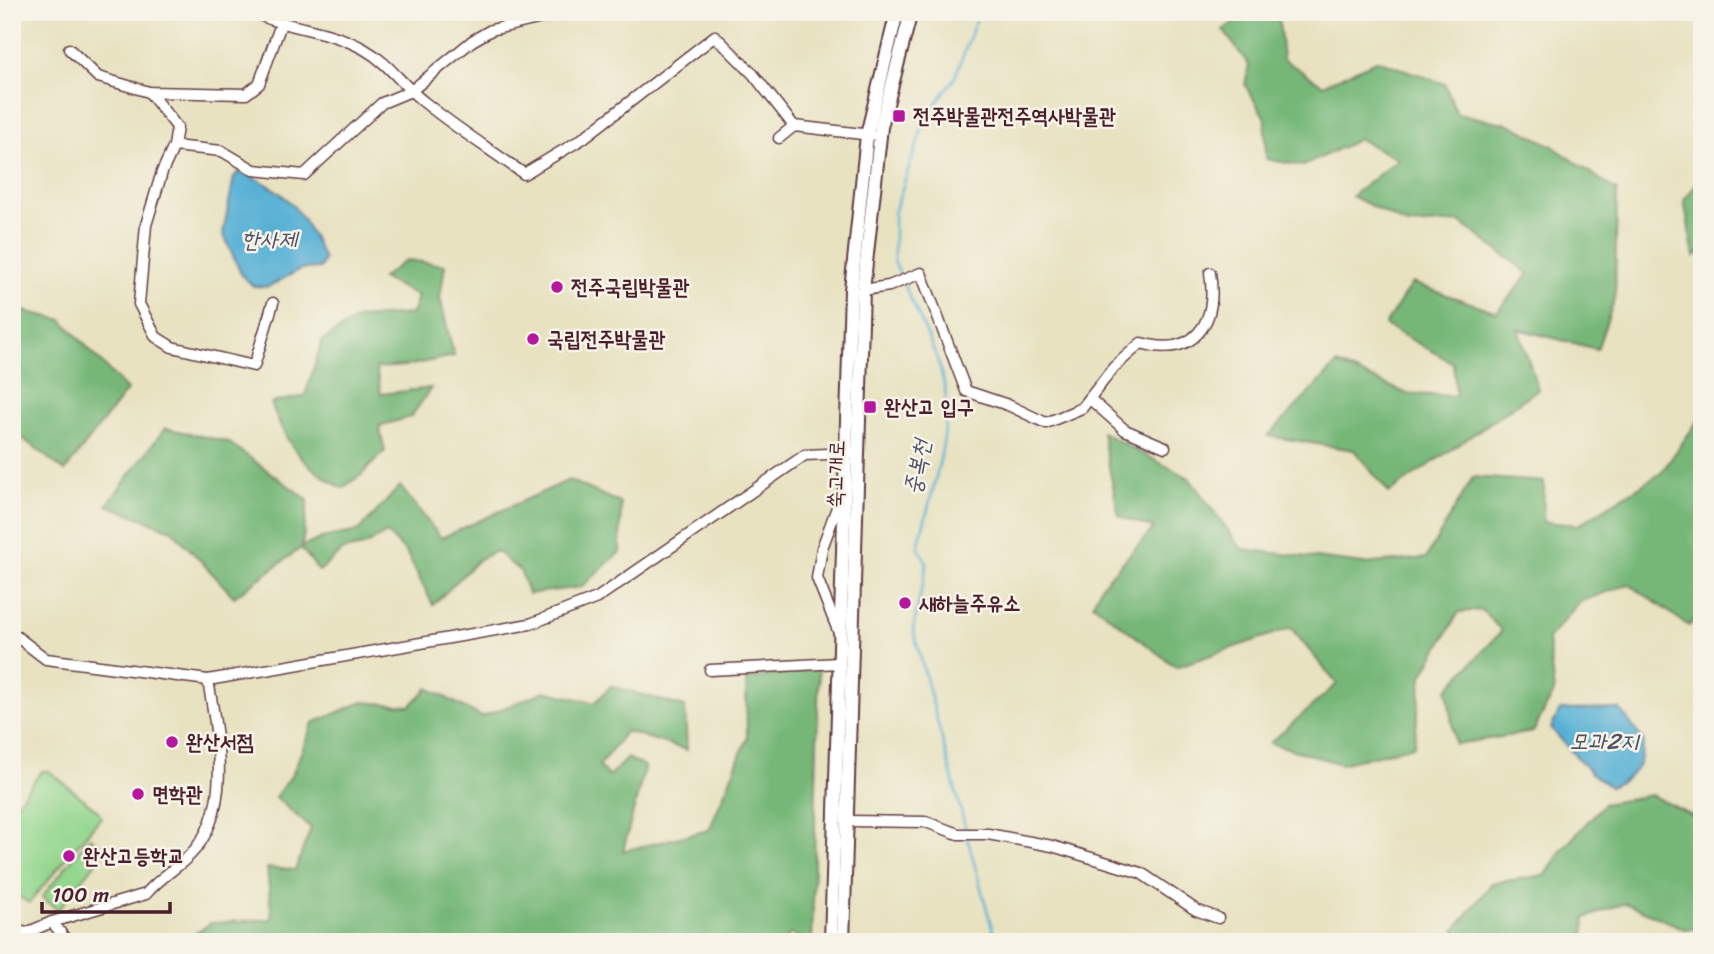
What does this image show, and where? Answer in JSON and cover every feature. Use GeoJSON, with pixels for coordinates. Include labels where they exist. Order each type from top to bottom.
{"type":"FeatureCollection","features":[{"type":"Feature","properties":{"kind":"street"},"geometry":{"type":"LineString","coordinates":[[260,12],[262,16],[281,24],[316,29],[365,49],[397,73],[411,91],[524,174],[582,139],[715,36],[753,74],[794,126],[874,136]]}},
{"type":"Feature","properties":{"kind":"street"},"geometry":{"type":"LineString","coordinates":[[174,146],[222,151],[254,170],[304,176],[382,103],[411,91],[472,41],[491,30],[568,12]]}},
{"type":"Feature","properties":{"kind":"street","name":"쑥고개로"},"geometry":{"type":"LineString","coordinates":[[843,942],[851,290],[874,136],[897,12]]}},
{"type":"Feature","properties":{"kind":"street","name":"쑥고개로"},"geometry":{"type":"LineString","coordinates":[[831,942],[844,491],[850,453],[874,136],[911,12]]}},
{"type":"Feature","properties":{"kind":"street"},"geometry":{"type":"LineString","coordinates":[[1677,12],[1702,13]]}},
{"type":"Feature","properties":{"kind":"street"},"geometry":{"type":"LineString","coordinates":[[69,49],[98,77],[149,92],[246,94],[259,83],[281,24]]}},
{"type":"Feature","properties":{"kind":"street"},"geometry":{"type":"LineString","coordinates":[[149,92],[177,127],[174,146],[162,172],[146,225],[139,304],[156,337],[172,347],[254,366],[273,303]]}},
{"type":"Feature","properties":{"kind":"street"},"geometry":{"type":"LineString","coordinates":[[779,138],[794,126]]}},
{"type":"Feature","properties":{"kind":"street"},"geometry":{"type":"LineString","coordinates":[[863,290],[890,286],[921,273],[966,391],[1008,405],[1046,423],[1082,408],[1114,367],[1141,343],[1160,348],[1181,346],[1199,333],[1209,316],[1213,292],[1210,273]]}},
{"type":"Feature","properties":{"kind":"street"},"geometry":{"type":"LineString","coordinates":[[1090,399],[1125,430],[1165,447]]}},
{"type":"Feature","properties":{"kind":"street"},"geometry":{"type":"LineString","coordinates":[[12,633],[46,659],[208,680],[530,624],[597,598],[805,455],[850,453]]}},
{"type":"Feature","properties":{"kind":"street"},"geometry":{"type":"LineString","coordinates":[[839,633],[817,578],[822,548],[844,491]]}},
{"type":"Feature","properties":{"kind":"street"},"geometry":{"type":"LineString","coordinates":[[710,670],[839,663]]}},
{"type":"Feature","properties":{"kind":"street"},"geometry":{"type":"LineString","coordinates":[[12,929],[26,933],[52,922],[146,894],[156,882],[191,855],[201,840],[217,801],[217,732],[208,680]]}},
{"type":"Feature","properties":{"kind":"street"},"geometry":{"type":"LineString","coordinates":[[846,821],[926,822],[958,834],[981,834],[1052,846],[1121,864],[1141,873],[1196,910],[1218,918]]}},
{"type":"Feature","properties":{"kind":"street"},"geometry":{"type":"LineString","coordinates":[[52,922],[68,942]]}},
{"type":"Feature","properties":{"kind":"green space"},"geometry":{"type":"Polygon","coordinates":[[[1248,12],[1278,12],[1283,59],[1323,85],[1378,60],[1445,84],[1457,114],[1509,124],[1551,145],[1617,191],[1615,298],[1597,349],[1518,329],[1538,389],[1389,493],[1354,450],[1268,436],[1337,364],[1408,394],[1456,396],[1453,363],[1385,325],[1412,283],[1497,312],[1529,274],[1460,222],[1408,225],[1352,196],[1398,159],[1359,139],[1303,166],[1266,159],[1265,118],[1245,85],[1249,65],[1223,30],[1248,12]]]}},
{"type":"Feature","properties":{"kind":"green space"},"geometry":{"type":"Polygon","coordinates":[[[1702,177],[1702,251],[1694,257],[1684,200],[1702,177]]]}},
{"type":"Feature","properties":{"kind":"green space"},"geometry":{"type":"Polygon","coordinates":[[[406,260],[445,265],[440,298],[454,356],[406,366],[376,368],[381,394],[431,388],[411,417],[379,426],[385,451],[361,475],[342,488],[306,463],[283,431],[271,403],[305,396],[322,341],[358,318],[412,314],[418,296],[382,278],[406,260]]]}},
{"type":"Feature","properties":{"kind":"green space"},"geometry":{"type":"Polygon","coordinates":[[[15,309],[62,320],[127,390],[65,471],[12,430],[12,312],[15,309]]]}},
{"type":"Feature","properties":{"kind":"green space"},"geometry":{"type":"Polygon","coordinates":[[[1702,415],[1702,611],[1689,626],[1629,584],[1579,602],[1548,639],[1554,692],[1533,732],[1455,744],[1447,689],[1502,631],[1482,610],[1459,612],[1422,676],[1414,746],[1341,764],[1270,743],[1337,684],[1291,628],[1176,667],[1093,604],[1101,586],[1154,528],[1119,516],[1102,432],[1189,478],[1242,549],[1364,564],[1426,558],[1473,477],[1544,482],[1543,522],[1578,525],[1661,473],[1702,415]]]}},
{"type":"Feature","properties":{"kind":"green space"},"geometry":{"type":"Polygon","coordinates":[[[165,428],[228,442],[308,500],[302,547],[322,538],[359,531],[400,486],[441,538],[569,480],[621,503],[620,552],[581,587],[528,594],[521,572],[496,551],[479,559],[433,605],[406,552],[387,533],[364,546],[343,550],[319,571],[301,548],[234,597],[172,530],[107,505],[165,428]]]}},
{"type":"Feature","properties":{"kind":"green space"},"geometry":{"type":"Polygon","coordinates":[[[819,667],[812,942],[790,934],[784,942],[182,942],[211,923],[272,919],[267,868],[295,870],[311,828],[275,797],[292,775],[313,723],[362,702],[410,706],[428,688],[482,717],[545,691],[595,703],[611,686],[685,707],[687,750],[626,731],[599,766],[609,777],[627,758],[645,766],[623,851],[709,830],[747,739],[746,679],[819,667]]]}},
{"type":"Feature","properties":{"kind":"green space"},"geometry":{"type":"Polygon","coordinates":[[[42,771],[49,771],[98,811],[101,817],[29,903],[12,892],[12,809],[42,771]]]}},
{"type":"Feature","properties":{"kind":"green space"},"geometry":{"type":"Polygon","coordinates":[[[1651,795],[1702,820],[1702,929],[1685,929],[1625,903],[1585,918],[1584,942],[1469,942],[1455,930],[1492,883],[1546,875],[1560,852],[1604,804],[1651,795]]]}},
{"type":"Feature","properties":{"kind":"green space"},"geometry":{"type":"Polygon","coordinates":[[[90,837],[106,850],[58,910],[42,897],[90,837]]]}},
{"type":"Feature","properties":{"kind":"water","name":"한사제"},"geometry":{"type":"Polygon","coordinates":[[[239,172],[270,186],[292,205],[309,229],[324,259],[320,268],[301,269],[268,287],[253,286],[241,274],[223,233],[234,177],[239,172]]]}},
{"type":"Feature","properties":{"kind":"water","name":"모과2지"},"geometry":{"type":"Polygon","coordinates":[[[1620,709],[1644,742],[1635,770],[1626,779],[1610,787],[1590,772],[1551,728],[1560,710],[1620,709]]]}},
{"type":"Feature","properties":{"kind":"waterway","name":"중복천"},"geometry":{"type":"LineString","coordinates":[[901,278],[894,261],[894,213],[925,120],[955,77],[979,12]]}},
{"type":"Feature","properties":{"kind":"waterway","name":"중복천"},"geometry":{"type":"LineString","coordinates":[[904,284],[936,356],[946,400],[941,455],[918,547],[927,563],[913,629],[966,830]]}},
{"type":"Feature","properties":{"kind":"waterway","name":"중복천"},"geometry":{"type":"LineString","coordinates":[[967,837],[996,942]]}},
{"type":"Feature","properties":{"kind":"place","name":"전주박물관전주역사박물관"},"geometry":{"type":"Point","coordinates":[899,116]}},
{"type":"Feature","properties":{"kind":"place","name":"전주국립박물관"},"geometry":{"type":"Point","coordinates":[557,287]}},
{"type":"Feature","properties":{"kind":"place","name":"국립전주박물관"},"geometry":{"type":"Point","coordinates":[533,339]}},
{"type":"Feature","properties":{"kind":"place","name":"완산고 입구"},"geometry":{"type":"Point","coordinates":[870,407]}},
{"type":"Feature","properties":{"kind":"place","name":"새하늘주유소"},"geometry":{"type":"Point","coordinates":[905,603]}},
{"type":"Feature","properties":{"kind":"place","name":"완산서점"},"geometry":{"type":"Point","coordinates":[172,742]}},
{"type":"Feature","properties":{"kind":"place","name":"면학관"},"geometry":{"type":"Point","coordinates":[138,794]}},
{"type":"Feature","properties":{"kind":"place","name":"완산고등학교"},"geometry":{"type":"Point","coordinates":[69,856]}}]}
